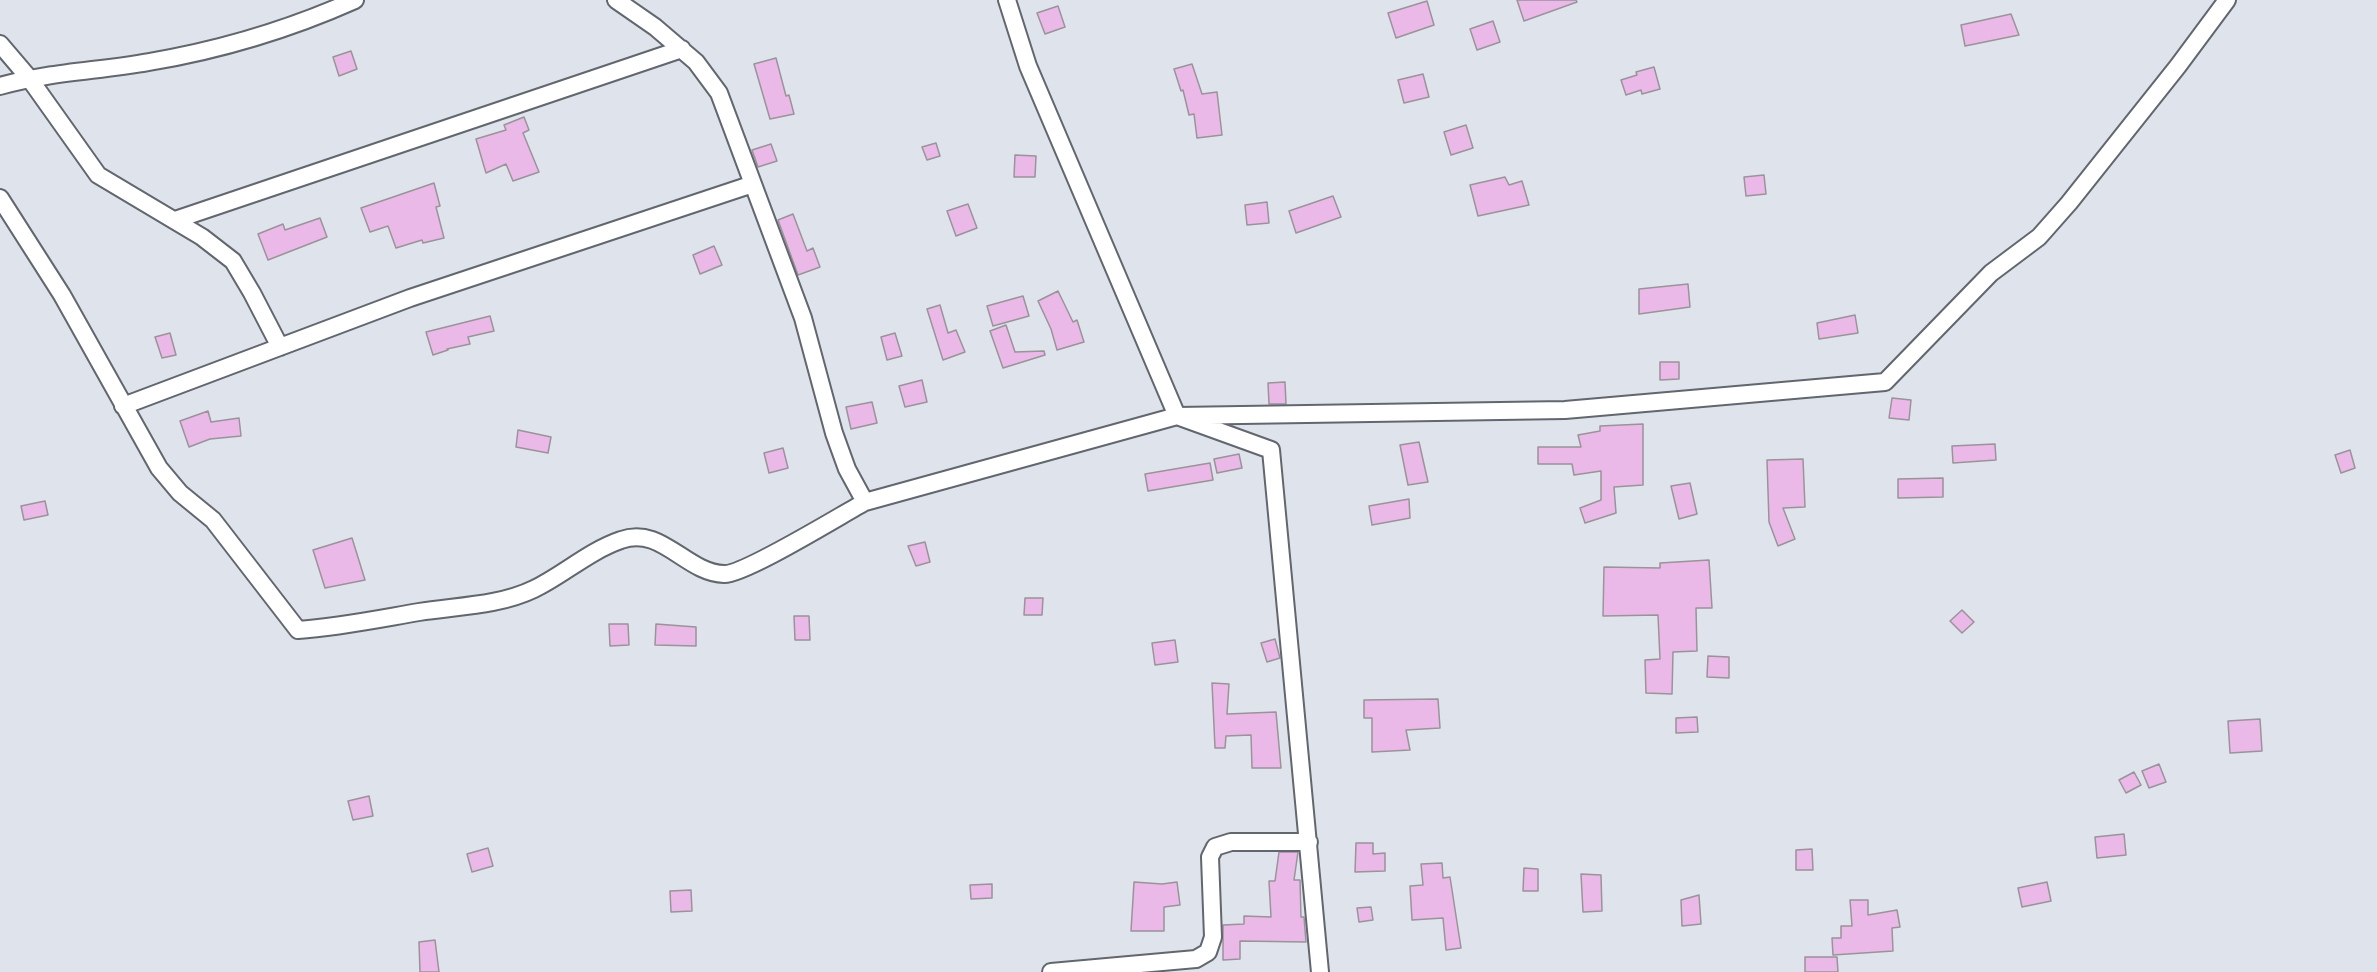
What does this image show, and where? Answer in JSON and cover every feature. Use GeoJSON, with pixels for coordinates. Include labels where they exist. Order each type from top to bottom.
{"type":"FeatureCollection","features":[{"type":"Feature","properties":{"kind":"street"},"geometry":{"type":"LineString","coordinates":[[0,86],[29,78],[149,62],[225,46],[318,16],[355,0]]}},
{"type":"Feature","properties":{"kind":"street"},"geometry":{"type":"LineString","coordinates":[[616,0],[682,49],[696,62],[719,93],[803,318],[834,433],[844,460],[865,502]]}},
{"type":"Feature","properties":{"kind":"street"},"geometry":{"type":"LineString","coordinates":[[1006,0],[1028,66],[1177,416],[1271,450],[1320,972]]}},
{"type":"Feature","properties":{"kind":"street"},"geometry":{"type":"LineString","coordinates":[[0,198],[62,295],[159,468],[180,493],[213,520],[298,630],[345,626],[482,604],[532,590],[622,539],[640,537],[656,540],[709,572],[727,575],[752,565],[865,502],[1177,416],[1565,410],[1885,382],[1991,273],[2039,237],[2069,203],[2227,0]]}},
{"type":"Feature","properties":{"kind":"street"},"geometry":{"type":"LineString","coordinates":[[0,44],[29,78],[98,175],[202,237],[233,261],[280,347]]}},
{"type":"Feature","properties":{"kind":"street"},"geometry":{"type":"LineString","coordinates":[[175,220],[682,49]]}},
{"type":"Feature","properties":{"kind":"street"},"geometry":{"type":"LineString","coordinates":[[123,406],[410,298],[753,184]]}},
{"type":"Feature","properties":{"kind":"street"},"geometry":{"type":"LineString","coordinates":[[1051,972],[1196,959],[1208,952],[1214,937],[1210,857],[1215,847],[1231,842],[1308,842]]}},
{"type":"Feature","properties":{"kind":"building"},"geometry":{"type":"Polygon","coordinates":[[[1517,0],[1576,0],[1577,2],[1524,21],[1517,0]]]}},
{"type":"Feature","properties":{"kind":"building"},"geometry":{"type":"Polygon","coordinates":[[[1427,1],[1434,25],[1396,38],[1388,13],[1427,1]]]}},
{"type":"Feature","properties":{"kind":"building"},"geometry":{"type":"Polygon","coordinates":[[[1058,6],[1065,27],[1045,34],[1037,13],[1058,6]]]}},
{"type":"Feature","properties":{"kind":"building"},"geometry":{"type":"Polygon","coordinates":[[[2011,14],[2019,35],[1965,46],[1961,25],[2011,14]]]}},
{"type":"Feature","properties":{"kind":"building"},"geometry":{"type":"Polygon","coordinates":[[[1493,21],[1500,42],[1477,50],[1470,29],[1493,21]]]}},
{"type":"Feature","properties":{"kind":"building"},"geometry":{"type":"Polygon","coordinates":[[[351,51],[357,69],[339,76],[333,57],[351,51]]]}},
{"type":"Feature","properties":{"kind":"building"},"geometry":{"type":"Polygon","coordinates":[[[776,58],[786,96],[789,95],[794,114],[770,119],[754,64],[776,58]]]}},
{"type":"Feature","properties":{"kind":"building"},"geometry":{"type":"Polygon","coordinates":[[[1192,64],[1202,94],[1217,92],[1222,135],[1197,138],[1194,114],[1189,115],[1183,90],[1181,91],[1174,69],[1192,64]]]}},
{"type":"Feature","properties":{"kind":"building"},"geometry":{"type":"Polygon","coordinates":[[[1654,67],[1660,89],[1642,94],[1641,90],[1626,95],[1621,80],[1637,75],[1636,72],[1654,67]]]}},
{"type":"Feature","properties":{"kind":"building"},"geometry":{"type":"Polygon","coordinates":[[[1423,74],[1429,97],[1404,103],[1398,80],[1423,74]]]}},
{"type":"Feature","properties":{"kind":"building"},"geometry":{"type":"Polygon","coordinates":[[[524,117],[529,130],[523,133],[539,172],[513,181],[506,164],[486,173],[476,139],[506,130],[504,125],[524,117]]]}},
{"type":"Feature","properties":{"kind":"building"},"geometry":{"type":"Polygon","coordinates":[[[1466,125],[1473,148],[1451,155],[1444,132],[1466,125]]]}},
{"type":"Feature","properties":{"kind":"building"},"geometry":{"type":"Polygon","coordinates":[[[936,143],[940,156],[927,160],[922,147],[936,143]]]}},
{"type":"Feature","properties":{"kind":"building"},"geometry":{"type":"Polygon","coordinates":[[[771,144],[777,161],[758,167],[752,150],[771,144]]]}},
{"type":"Feature","properties":{"kind":"building"},"geometry":{"type":"Polygon","coordinates":[[[1015,155],[1036,156],[1035,177],[1014,177],[1015,155]]]}},
{"type":"Feature","properties":{"kind":"building"},"geometry":{"type":"Polygon","coordinates":[[[1764,175],[1766,194],[1746,196],[1744,177],[1764,175]]]}},
{"type":"Feature","properties":{"kind":"building"},"geometry":{"type":"Polygon","coordinates":[[[1505,177],[1509,185],[1522,181],[1529,205],[1478,216],[1470,185],[1505,177]]]}},
{"type":"Feature","properties":{"kind":"building"},"geometry":{"type":"Polygon","coordinates":[[[434,183],[440,206],[436,207],[444,238],[423,243],[422,240],[396,248],[388,226],[370,232],[361,208],[434,183]]]}},
{"type":"Feature","properties":{"kind":"building"},"geometry":{"type":"Polygon","coordinates":[[[1333,196],[1341,217],[1296,233],[1289,211],[1333,196]]]}},
{"type":"Feature","properties":{"kind":"building"},"geometry":{"type":"Polygon","coordinates":[[[1267,202],[1269,223],[1247,225],[1245,205],[1267,202]]]}},
{"type":"Feature","properties":{"kind":"building"},"geometry":{"type":"Polygon","coordinates":[[[968,204],[977,228],[956,236],[947,211],[968,204]]]}},
{"type":"Feature","properties":{"kind":"building"},"geometry":{"type":"Polygon","coordinates":[[[793,214],[807,251],[813,248],[820,267],[798,275],[778,220],[793,214]]]}},
{"type":"Feature","properties":{"kind":"building"},"geometry":{"type":"Polygon","coordinates":[[[320,218],[327,237],[268,260],[258,234],[283,224],[285,230],[320,218]]]}},
{"type":"Feature","properties":{"kind":"building"},"geometry":{"type":"Polygon","coordinates":[[[714,246],[722,265],[700,274],[693,255],[714,246]]]}},
{"type":"Feature","properties":{"kind":"building"},"geometry":{"type":"Polygon","coordinates":[[[1688,284],[1690,307],[1639,314],[1639,289],[1688,284]]]}},
{"type":"Feature","properties":{"kind":"building"},"geometry":{"type":"Polygon","coordinates":[[[1058,291],[1073,322],[1077,320],[1084,342],[1057,350],[1051,329],[1038,301],[1058,291]]]}},
{"type":"Feature","properties":{"kind":"building"},"geometry":{"type":"Polygon","coordinates":[[[1023,296],[1029,316],[993,326],[987,306],[1023,296]]]}},
{"type":"Feature","properties":{"kind":"building"},"geometry":{"type":"Polygon","coordinates":[[[940,305],[948,333],[956,330],[965,352],[943,360],[927,309],[940,305]]]}},
{"type":"Feature","properties":{"kind":"building"},"geometry":{"type":"Polygon","coordinates":[[[1855,315],[1858,333],[1819,339],[1817,323],[1855,315]]]}},
{"type":"Feature","properties":{"kind":"building"},"geometry":{"type":"Polygon","coordinates":[[[490,316],[494,331],[468,337],[470,344],[433,355],[426,332],[490,316]]]}},
{"type":"Feature","properties":{"kind":"building"},"geometry":{"type":"Polygon","coordinates":[[[1006,325],[1015,352],[1044,351],[1045,355],[1003,368],[990,331],[1006,325]]]}},
{"type":"Feature","properties":{"kind":"building"},"geometry":{"type":"Polygon","coordinates":[[[170,333],[176,355],[162,358],[155,337],[170,333]]]}},
{"type":"Feature","properties":{"kind":"building"},"geometry":{"type":"Polygon","coordinates":[[[895,333],[902,356],[887,360],[881,337],[895,333]]]}},
{"type":"Feature","properties":{"kind":"building"},"geometry":{"type":"Polygon","coordinates":[[[1660,362],[1679,362],[1679,379],[1660,380],[1660,362]]]}},
{"type":"Feature","properties":{"kind":"building"},"geometry":{"type":"Polygon","coordinates":[[[922,380],[927,402],[905,407],[899,386],[922,380]]]}},
{"type":"Feature","properties":{"kind":"building"},"geometry":{"type":"Polygon","coordinates":[[[1285,382],[1286,404],[1269,404],[1268,383],[1285,382]]]}},
{"type":"Feature","properties":{"kind":"building"},"geometry":{"type":"Polygon","coordinates":[[[1892,398],[1911,400],[1909,420],[1889,418],[1892,398]]]}},
{"type":"Feature","properties":{"kind":"building"},"geometry":{"type":"Polygon","coordinates":[[[872,402],[877,423],[851,429],[846,407],[872,402]]]}},
{"type":"Feature","properties":{"kind":"building"},"geometry":{"type":"Polygon","coordinates":[[[208,411],[211,422],[239,418],[241,436],[210,439],[189,447],[180,421],[208,411]]]}},
{"type":"Feature","properties":{"kind":"building"},"geometry":{"type":"Polygon","coordinates":[[[1643,424],[1643,485],[1614,487],[1616,513],[1585,523],[1580,508],[1601,500],[1601,471],[1574,475],[1572,464],[1538,464],[1538,447],[1581,447],[1578,435],[1600,431],[1600,426],[1643,424]]]}},
{"type":"Feature","properties":{"kind":"building"},"geometry":{"type":"Polygon","coordinates":[[[518,430],[551,437],[548,453],[516,447],[518,430]]]}},
{"type":"Feature","properties":{"kind":"building"},"geometry":{"type":"Polygon","coordinates":[[[1419,442],[1428,482],[1408,485],[1400,445],[1419,442]]]}},
{"type":"Feature","properties":{"kind":"building"},"geometry":{"type":"Polygon","coordinates":[[[1995,444],[1996,460],[1953,463],[1952,446],[1995,444]]]}},
{"type":"Feature","properties":{"kind":"building"},"geometry":{"type":"Polygon","coordinates":[[[783,448],[788,468],[769,473],[764,453],[783,448]]]}},
{"type":"Feature","properties":{"kind":"building"},"geometry":{"type":"Polygon","coordinates":[[[2350,450],[2355,468],[2341,473],[2335,455],[2350,450]]]}},
{"type":"Feature","properties":{"kind":"building"},"geometry":{"type":"Polygon","coordinates":[[[1239,454],[1242,468],[1217,473],[1214,459],[1239,454]]]}},
{"type":"Feature","properties":{"kind":"building"},"geometry":{"type":"Polygon","coordinates":[[[1803,459],[1805,507],[1783,508],[1795,539],[1778,546],[1769,522],[1767,460],[1803,459]]]}},
{"type":"Feature","properties":{"kind":"building"},"geometry":{"type":"Polygon","coordinates":[[[1210,463],[1213,480],[1148,491],[1145,474],[1210,463]]]}},
{"type":"Feature","properties":{"kind":"building"},"geometry":{"type":"Polygon","coordinates":[[[1943,478],[1943,497],[1898,498],[1898,479],[1943,478]]]}},
{"type":"Feature","properties":{"kind":"building"},"geometry":{"type":"Polygon","coordinates":[[[1690,483],[1697,514],[1679,519],[1671,486],[1690,483]]]}},
{"type":"Feature","properties":{"kind":"building"},"geometry":{"type":"Polygon","coordinates":[[[1409,499],[1410,518],[1372,525],[1369,506],[1409,499]]]}},
{"type":"Feature","properties":{"kind":"building"},"geometry":{"type":"Polygon","coordinates":[[[45,501],[48,515],[24,520],[21,506],[45,501]]]}},
{"type":"Feature","properties":{"kind":"building"},"geometry":{"type":"Polygon","coordinates":[[[352,538],[365,580],[325,588],[313,550],[352,538]]]}},
{"type":"Feature","properties":{"kind":"building"},"geometry":{"type":"Polygon","coordinates":[[[925,542],[930,562],[916,566],[908,546],[925,542]]]}},
{"type":"Feature","properties":{"kind":"building"},"geometry":{"type":"Polygon","coordinates":[[[1709,560],[1712,608],[1696,608],[1697,651],[1673,652],[1672,694],[1646,693],[1645,660],[1660,659],[1658,615],[1603,616],[1604,567],[1660,568],[1660,563],[1709,560]]]}},
{"type":"Feature","properties":{"kind":"building"},"geometry":{"type":"Polygon","coordinates":[[[1025,598],[1043,598],[1042,615],[1024,615],[1025,598]]]}},
{"type":"Feature","properties":{"kind":"building"},"geometry":{"type":"Polygon","coordinates":[[[1962,610],[1974,622],[1962,633],[1950,621],[1962,610]]]}},
{"type":"Feature","properties":{"kind":"building"},"geometry":{"type":"Polygon","coordinates":[[[794,616],[809,616],[810,640],[795,640],[794,616]]]}},
{"type":"Feature","properties":{"kind":"building"},"geometry":{"type":"Polygon","coordinates":[[[609,624],[628,624],[629,645],[610,646],[609,624]]]}},
{"type":"Feature","properties":{"kind":"building"},"geometry":{"type":"Polygon","coordinates":[[[656,624],[696,627],[696,646],[655,645],[656,624]]]}},
{"type":"Feature","properties":{"kind":"building"},"geometry":{"type":"Polygon","coordinates":[[[1275,639],[1280,658],[1267,662],[1261,643],[1275,639]]]}},
{"type":"Feature","properties":{"kind":"building"},"geometry":{"type":"Polygon","coordinates":[[[1175,640],[1178,662],[1155,665],[1152,643],[1175,640]]]}},
{"type":"Feature","properties":{"kind":"building"},"geometry":{"type":"Polygon","coordinates":[[[1708,656],[1729,657],[1729,678],[1707,677],[1708,656]]]}},
{"type":"Feature","properties":{"kind":"building"},"geometry":{"type":"Polygon","coordinates":[[[1212,683],[1229,684],[1227,714],[1276,712],[1281,768],[1252,768],[1251,735],[1226,736],[1225,748],[1215,748],[1212,683]]]}},
{"type":"Feature","properties":{"kind":"building"},"geometry":{"type":"Polygon","coordinates":[[[1438,699],[1440,728],[1406,730],[1410,750],[1372,752],[1372,718],[1364,718],[1364,700],[1438,699]]]}},
{"type":"Feature","properties":{"kind":"building"},"geometry":{"type":"Polygon","coordinates":[[[1697,717],[1698,732],[1676,733],[1676,718],[1697,717]]]}},
{"type":"Feature","properties":{"kind":"building"},"geometry":{"type":"Polygon","coordinates":[[[2260,719],[2262,751],[2230,753],[2228,721],[2260,719]]]}},
{"type":"Feature","properties":{"kind":"building"},"geometry":{"type":"Polygon","coordinates":[[[2159,764],[2166,782],[2149,788],[2142,771],[2159,764]]]}},
{"type":"Feature","properties":{"kind":"building"},"geometry":{"type":"Polygon","coordinates":[[[2134,772],[2141,785],[2126,793],[2119,780],[2134,772]]]}},
{"type":"Feature","properties":{"kind":"building"},"geometry":{"type":"Polygon","coordinates":[[[369,796],[373,816],[353,820],[348,801],[369,796]]]}},
{"type":"Feature","properties":{"kind":"building"},"geometry":{"type":"Polygon","coordinates":[[[2124,834],[2126,855],[2097,858],[2095,837],[2124,834]]]}},
{"type":"Feature","properties":{"kind":"building"},"geometry":{"type":"Polygon","coordinates":[[[1356,843],[1373,843],[1373,854],[1385,853],[1385,871],[1355,872],[1356,843]]]}},
{"type":"Feature","properties":{"kind":"building"},"geometry":{"type":"Polygon","coordinates":[[[488,848],[493,866],[472,872],[467,854],[488,848]]]}},
{"type":"Feature","properties":{"kind":"building"},"geometry":{"type":"Polygon","coordinates":[[[1812,849],[1813,870],[1796,870],[1796,850],[1812,849]]]}},
{"type":"Feature","properties":{"kind":"building"},"geometry":{"type":"Polygon","coordinates":[[[1279,852],[1298,852],[1294,880],[1300,880],[1301,917],[1304,917],[1306,942],[1240,941],[1240,959],[1223,960],[1223,925],[1244,924],[1244,916],[1271,917],[1269,881],[1275,881],[1279,852]]]}},
{"type":"Feature","properties":{"kind":"building"},"geometry":{"type":"Polygon","coordinates":[[[1442,863],[1443,878],[1450,877],[1461,948],[1446,950],[1443,918],[1412,920],[1410,886],[1423,885],[1421,864],[1442,863]]]}},
{"type":"Feature","properties":{"kind":"building"},"geometry":{"type":"Polygon","coordinates":[[[1524,868],[1538,869],[1538,891],[1523,891],[1524,868]]]}},
{"type":"Feature","properties":{"kind":"building"},"geometry":{"type":"Polygon","coordinates":[[[1581,874],[1601,875],[1602,911],[1583,912],[1581,874]]]}},
{"type":"Feature","properties":{"kind":"building"},"geometry":{"type":"Polygon","coordinates":[[[1134,882],[1162,884],[1177,882],[1180,905],[1164,907],[1164,931],[1131,931],[1134,882]]]}},
{"type":"Feature","properties":{"kind":"building"},"geometry":{"type":"Polygon","coordinates":[[[2047,882],[2051,901],[2022,907],[2018,888],[2047,882]]]}},
{"type":"Feature","properties":{"kind":"building"},"geometry":{"type":"Polygon","coordinates":[[[992,884],[992,898],[971,899],[970,885],[992,884]]]}},
{"type":"Feature","properties":{"kind":"building"},"geometry":{"type":"Polygon","coordinates":[[[691,890],[692,911],[671,912],[670,891],[691,890]]]}},
{"type":"Feature","properties":{"kind":"building"},"geometry":{"type":"Polygon","coordinates":[[[1699,895],[1701,924],[1682,926],[1681,900],[1699,895]]]}},
{"type":"Feature","properties":{"kind":"building"},"geometry":{"type":"Polygon","coordinates":[[[1850,900],[1868,900],[1868,915],[1897,910],[1900,927],[1892,928],[1893,951],[1833,955],[1832,938],[1841,938],[1841,926],[1852,926],[1850,900]]]}},
{"type":"Feature","properties":{"kind":"building"},"geometry":{"type":"Polygon","coordinates":[[[1371,907],[1373,920],[1359,922],[1357,908],[1371,907]]]}},
{"type":"Feature","properties":{"kind":"building"},"geometry":{"type":"Polygon","coordinates":[[[435,940],[439,972],[420,972],[419,942],[435,940]]]}},
{"type":"Feature","properties":{"kind":"building"},"geometry":{"type":"Polygon","coordinates":[[[1805,957],[1837,957],[1838,972],[1805,972],[1805,957]]]}}]}
